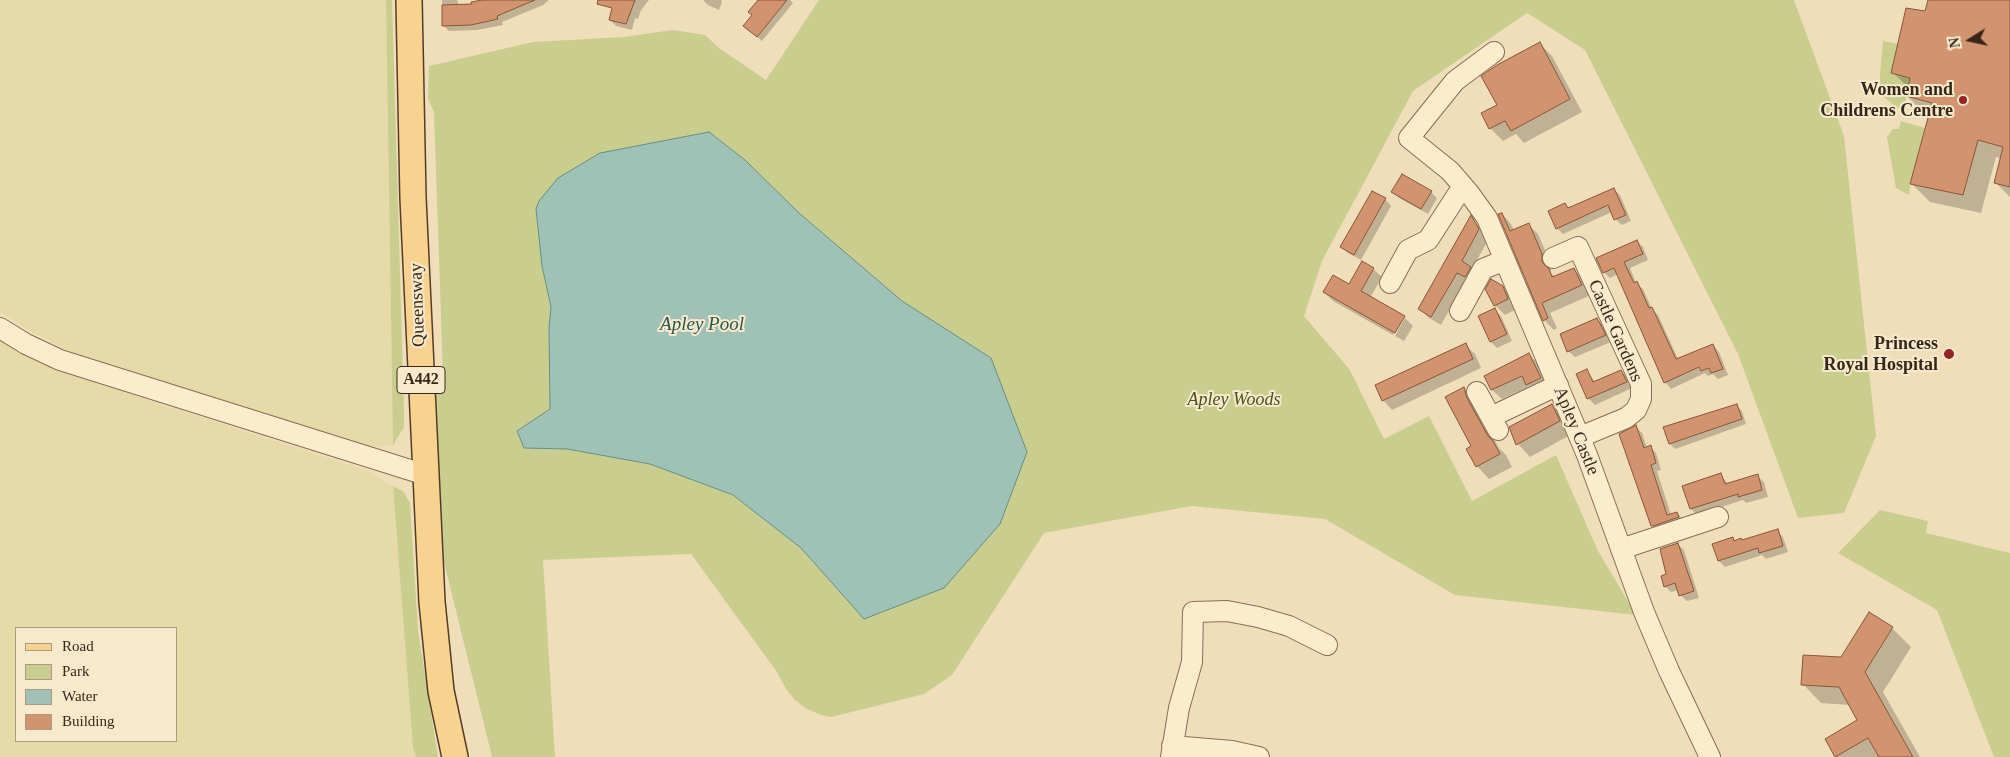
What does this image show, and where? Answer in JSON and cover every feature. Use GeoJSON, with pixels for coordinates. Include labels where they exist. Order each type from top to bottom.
{"type":"FeatureCollection","features":[{"type":"Feature","properties":{"kind":"main road","name":"Queensway"},"geometry":{"type":"LineString","coordinates":[[409,0],[414,198],[432,602],[441,691],[455,757]]}},
{"type":"Feature","properties":{"kind":"street","name":"Apley Castle"},"geometry":{"type":"LineString","coordinates":[[1494,52],[1455,81],[1409,138],[1450,171],[1487,218],[1580,437],[1644,612],[1669,671],[1710,757]]}},
{"type":"Feature","properties":{"kind":"street"},"geometry":{"type":"LineString","coordinates":[[1390,282],[1408,250],[1428,240],[1463,186]]}},
{"type":"Feature","properties":{"kind":"street","name":"Castle Gardens"},"geometry":{"type":"LineString","coordinates":[[1553,258],[1578,248],[1641,384],[1641,399],[1636,410],[1626,418],[1580,437]]}},
{"type":"Feature","properties":{"kind":"street"},"geometry":{"type":"LineString","coordinates":[[1460,311],[1482,269],[1505,260]]}},
{"type":"Feature","properties":{"kind":"street"},"geometry":{"type":"LineString","coordinates":[[0,328],[26,344],[60,360],[426,475]]}},
{"type":"Feature","properties":{"kind":"street"},"geometry":{"type":"LineString","coordinates":[[1477,392],[1494,424],[1558,385]]}},
{"type":"Feature","properties":{"kind":"street"},"geometry":{"type":"LineString","coordinates":[[1621,549],[1718,516]]}},
{"type":"Feature","properties":{"kind":"street"},"geometry":{"type":"LineString","coordinates":[[1259,757],[1232,751],[1172,752],[1179,708],[1192,662],[1193,612],[1233,612],[1263,618],[1289,626],[1327,645]]}},
{"type":"Feature","properties":{"kind":"shaded area"},"geometry":{"type":"Polygon","coordinates":[[[0,0],[386,0],[393,445],[370,448],[71,352],[32,332],[0,312],[0,0]]]}},
{"type":"Feature","properties":{"kind":"shaded area"},"geometry":{"type":"Polygon","coordinates":[[[0,339],[61,370],[132,395],[369,471],[393,486],[413,748],[416,757],[0,757],[0,339]]]}},
{"type":"Feature","properties":{"kind":"green space"},"geometry":{"type":"Polygon","coordinates":[[[386,0],[392,0],[404,410],[404,427],[393,445],[386,0]]]}},
{"type":"Feature","properties":{"kind":"green space","name":"Apley Woods"},"geometry":{"type":"Polygon","coordinates":[[[819,0],[1794,0],[1844,136],[1876,436],[1844,513],[1798,518],[1738,354],[1585,50],[1527,13],[1413,91],[1322,261],[1304,316],[1350,370],[1384,439],[1429,416],[1472,501],[1556,455],[1598,551],[1636,615],[1455,595],[1325,519],[1192,506],[1044,533],[952,675],[924,694],[831,717],[807,709],[795,700],[786,689],[777,672],[691,554],[543,560],[555,757],[492,757],[444,562],[435,390],[443,376],[434,112],[428,99],[429,66],[533,42],[624,37],[673,30],[705,35],[719,48],[766,80],[819,0]],[[709,132],[542,266],[551,307],[549,328],[550,409],[517,431],[524,448],[567,449],[650,464],[733,495],[801,548],[864,619],[991,358],[902,301],[799,213],[745,160],[709,132]]]}},
{"type":"Feature","properties":{"kind":"green space"},"geometry":{"type":"Polygon","coordinates":[[[1883,41],[1898,44],[1910,78],[1904,109],[1896,107],[1880,91],[1883,41]]]}},
{"type":"Feature","properties":{"kind":"green space"},"geometry":{"type":"Polygon","coordinates":[[[1901,121],[1925,128],[1910,184],[1909,195],[1896,188],[1887,137],[1893,129],[1899,129],[1901,121]]]}},
{"type":"Feature","properties":{"kind":"green space"},"geometry":{"type":"Polygon","coordinates":[[[393,486],[403,491],[410,503],[418,630],[438,757],[416,757],[413,748],[393,486]]]}},
{"type":"Feature","properties":{"kind":"green space"},"geometry":{"type":"Polygon","coordinates":[[[1880,510],[1928,521],[1926,533],[2010,553],[2010,757],[1994,757],[1937,610],[1838,553],[1880,510]]]}},
{"type":"Feature","properties":{"kind":"water","name":"Apley Pool"},"geometry":{"type":"Polygon","coordinates":[[[709,132],[745,160],[799,213],[902,301],[991,358],[1027,452],[1000,524],[944,588],[864,619],[801,548],[733,495],[650,464],[567,449],[524,448],[517,431],[550,409],[549,328],[551,307],[542,266],[536,209],[539,201],[558,178],[600,153],[709,132]]]}},
{"type":"Feature","properties":{"kind":"building"},"geometry":{"type":"Polygon","coordinates":[[[482,0],[535,0],[497,16],[498,19],[471,25],[442,26],[442,5],[472,4],[471,2],[482,0]]]}},
{"type":"Feature","properties":{"kind":"building"},"geometry":{"type":"Polygon","coordinates":[[[598,0],[635,0],[626,24],[609,20],[612,8],[597,4],[598,0]]]}},
{"type":"Feature","properties":{"kind":"building"},"geometry":{"type":"Polygon","coordinates":[[[758,0],[787,0],[757,37],[743,26],[752,15],[748,12],[758,0]]]}},
{"type":"Feature","properties":{"kind":"building","name":"Women and Childrens Centre"},"geometry":{"type":"Polygon","coordinates":[[[1928,0],[2010,0],[2010,187],[1994,183],[2003,147],[1978,140],[1963,195],[1910,184],[1932,103],[1906,96],[1910,78],[1891,73],[1906,8],[1925,11],[1928,0]]]}},
{"type":"Feature","properties":{"kind":"building"},"geometry":{"type":"Polygon","coordinates":[[[1540,42],[1570,99],[1511,131],[1505,121],[1489,129],[1481,113],[1497,105],[1481,76],[1497,65],[1540,42]]]}},
{"type":"Feature","properties":{"kind":"building"},"geometry":{"type":"Polygon","coordinates":[[[1402,174],[1432,191],[1421,209],[1391,192],[1402,174]]]}},
{"type":"Feature","properties":{"kind":"building"},"geometry":{"type":"Polygon","coordinates":[[[1614,188],[1626,215],[1614,220],[1608,205],[1556,229],[1548,211],[1565,203],[1568,208],[1614,188]]]}},
{"type":"Feature","properties":{"kind":"building"},"geometry":{"type":"Polygon","coordinates":[[[1372,191],[1386,198],[1354,255],[1340,247],[1372,191]]]}},
{"type":"Feature","properties":{"kind":"building"},"geometry":{"type":"Polygon","coordinates":[[[1502,213],[1510,231],[1529,223],[1542,254],[1542,262],[1549,269],[1552,277],[1574,268],[1582,285],[1542,303],[1548,318],[1543,321],[1498,214],[1502,213]]]}},
{"type":"Feature","properties":{"kind":"building"},"geometry":{"type":"Polygon","coordinates":[[[1471,215],[1479,229],[1462,261],[1471,267],[1465,277],[1457,273],[1431,317],[1418,309],[1471,215]]]}},
{"type":"Feature","properties":{"kind":"building"},"geometry":{"type":"Polygon","coordinates":[[[1637,240],[1643,254],[1624,262],[1634,283],[1637,281],[1649,308],[1652,307],[1676,359],[1713,344],[1723,369],[1711,373],[1709,368],[1701,371],[1699,367],[1664,383],[1614,268],[1603,273],[1596,258],[1637,240]]]}},
{"type":"Feature","properties":{"kind":"building"},"geometry":{"type":"Polygon","coordinates":[[[1362,261],[1374,268],[1361,291],[1405,316],[1395,333],[1323,292],[1333,275],[1349,284],[1362,261]]]}},
{"type":"Feature","properties":{"kind":"building"},"geometry":{"type":"Polygon","coordinates":[[[1491,279],[1503,286],[1508,299],[1494,306],[1485,289],[1491,279]]]}},
{"type":"Feature","properties":{"kind":"building"},"geometry":{"type":"Polygon","coordinates":[[[1495,308],[1507,334],[1490,342],[1478,316],[1495,308]]]}},
{"type":"Feature","properties":{"kind":"building"},"geometry":{"type":"Polygon","coordinates":[[[1597,318],[1606,335],[1567,352],[1560,334],[1597,318]]]}},
{"type":"Feature","properties":{"kind":"building"},"geometry":{"type":"Polygon","coordinates":[[[1466,343],[1473,359],[1382,401],[1375,385],[1466,343]]]}},
{"type":"Feature","properties":{"kind":"building"},"geometry":{"type":"Polygon","coordinates":[[[1529,353],[1541,378],[1526,385],[1522,376],[1491,390],[1484,376],[1529,353]]]}},
{"type":"Feature","properties":{"kind":"building"},"geometry":{"type":"Polygon","coordinates":[[[1587,369],[1593,382],[1621,370],[1627,382],[1587,399],[1576,374],[1587,369]]]}},
{"type":"Feature","properties":{"kind":"building"},"geometry":{"type":"Polygon","coordinates":[[[1464,387],[1467,398],[1500,454],[1476,467],[1466,449],[1471,446],[1445,397],[1464,387]]]}},
{"type":"Feature","properties":{"kind":"building"},"geometry":{"type":"Polygon","coordinates":[[[1552,404],[1560,421],[1516,445],[1509,427],[1552,404]]]}},
{"type":"Feature","properties":{"kind":"building"},"geometry":{"type":"Polygon","coordinates":[[[1737,404],[1742,419],[1669,444],[1663,427],[1737,404]]]}},
{"type":"Feature","properties":{"kind":"building"},"geometry":{"type":"Polygon","coordinates":[[[1636,425],[1644,448],[1651,445],[1656,463],[1651,465],[1667,515],[1677,512],[1679,517],[1653,526],[1651,526],[1619,434],[1636,425]]]}},
{"type":"Feature","properties":{"kind":"building"},"geometry":{"type":"Polygon","coordinates":[[[1721,473],[1725,484],[1758,474],[1762,490],[1738,497],[1738,494],[1690,509],[1682,486],[1721,473]]]}},
{"type":"Feature","properties":{"kind":"building"},"geometry":{"type":"Polygon","coordinates":[[[1778,529],[1783,546],[1759,553],[1758,548],[1718,561],[1712,544],[1733,537],[1734,541],[1741,538],[1742,540],[1778,529]]]}},
{"type":"Feature","properties":{"kind":"building"},"geometry":{"type":"Polygon","coordinates":[[[1678,543],[1694,591],[1679,596],[1675,583],[1664,587],[1661,576],[1666,574],[1660,549],[1678,543]]]}},
{"type":"Feature","properties":{"kind":"building"},"geometry":{"type":"Polygon","coordinates":[[[1869,612],[1893,627],[1865,672],[1913,757],[1879,757],[1868,738],[1835,757],[1825,739],[1857,720],[1839,687],[1801,685],[1803,655],[1841,657],[1869,612]]]}},
{"type":"Feature","properties":{"kind":"place","name":"Women and Childrens Centre"},"geometry":{"type":"Point","coordinates":[1963,100]}},
{"type":"Feature","properties":{"kind":"place","name":"Princess Royal Hospital"},"geometry":{"type":"Point","coordinates":[1949,354]}}]}
